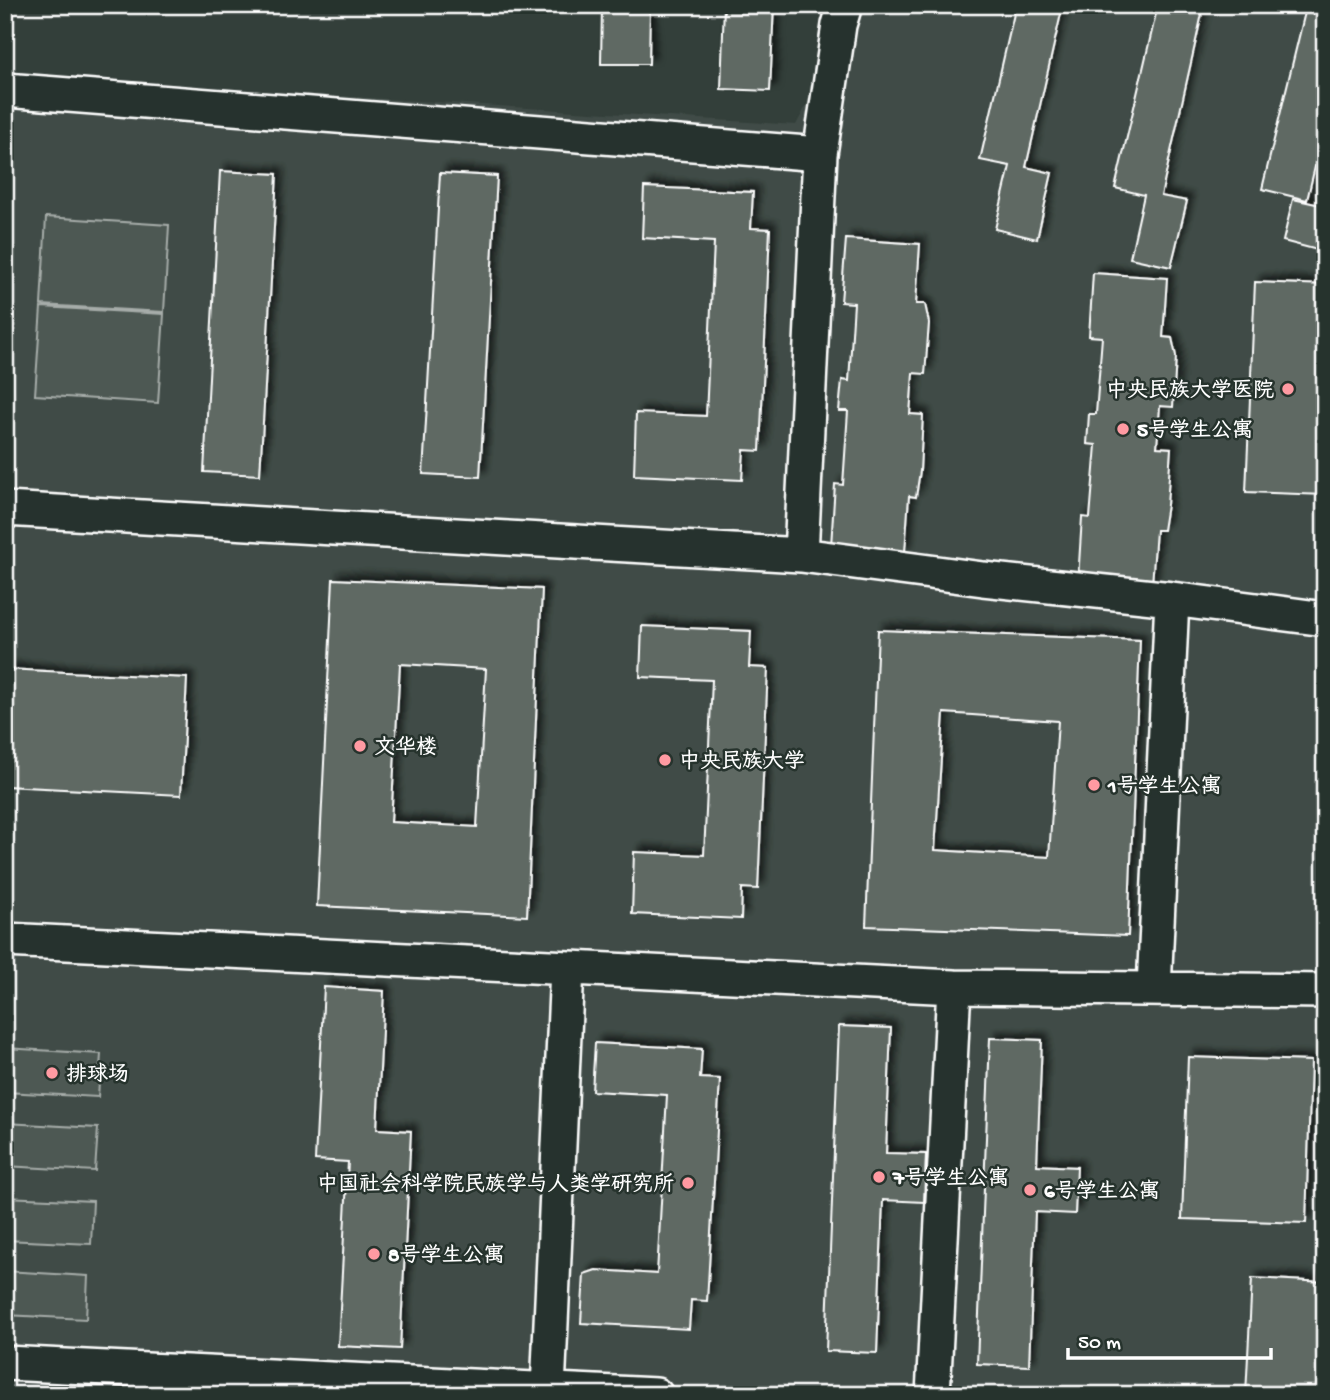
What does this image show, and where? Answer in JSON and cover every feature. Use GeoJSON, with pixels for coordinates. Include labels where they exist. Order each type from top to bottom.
{"type":"FeatureCollection","features":[{"type":"Feature","properties":{"kind":"street"},"geometry":{"type":"LineString","coordinates":[[801,555],[820,153],[839,25],[845,5]]}},
{"type":"Feature","properties":{"kind":"street"},"geometry":{"type":"LineString","coordinates":[[5,90],[820,153]]}},
{"type":"Feature","properties":{"kind":"street"},"geometry":{"type":"LineString","coordinates":[[5,509],[801,555],[1325,619]]}},
{"type":"Feature","properties":{"kind":"street"},"geometry":{"type":"LineString","coordinates":[[1154,989],[1172,599]]}},
{"type":"Feature","properties":{"kind":"street"},"geometry":{"type":"LineString","coordinates":[[5,940],[954,987],[1325,991]]}},
{"type":"Feature","properties":{"kind":"street"},"geometry":{"type":"LineString","coordinates":[[548,1390],[567,968]]}},
{"type":"Feature","properties":{"kind":"street"},"geometry":{"type":"LineString","coordinates":[[933,1395],[954,987]]}},
{"type":"Feature","properties":{"kind":"street"},"geometry":{"type":"LineString","coordinates":[[5,1363],[656,1395]]}},
{"type":"Feature","properties":{"kind":"shaded area","name":"中央民族大学"},"geometry":{"type":"Polygon","coordinates":[[[860,5],[1325,5],[1325,1395],[5,1395],[5,81],[355,97],[796,125],[860,5]]]}},
{"type":"Feature","properties":{"kind":"shaded area"},"geometry":{"type":"Polygon","coordinates":[[[46,217],[169,225],[164,312],[41,305],[46,217]]]}},
{"type":"Feature","properties":{"kind":"shaded area"},"geometry":{"type":"Polygon","coordinates":[[[41,307],[164,314],[158,403],[35,395],[41,307]]]}},
{"type":"Feature","properties":{"kind":"shaded area","name":"排球场"},"geometry":{"type":"Polygon","coordinates":[[[5,1048],[101,1054],[98,1097],[5,1092],[5,1048]]]}},
{"type":"Feature","properties":{"kind":"shaded area","name":"排球场"},"geometry":{"type":"Polygon","coordinates":[[[5,1123],[98,1128],[95,1171],[5,1166],[5,1123]]]}},
{"type":"Feature","properties":{"kind":"shaded area"},"geometry":{"type":"Polygon","coordinates":[[[5,1197],[93,1201],[91,1244],[5,1240],[5,1197]]]}},
{"type":"Feature","properties":{"kind":"shaded area"},"geometry":{"type":"Polygon","coordinates":[[[5,1271],[88,1276],[86,1319],[5,1315],[5,1271]]]}},
{"type":"Feature","properties":{"kind":"building"},"geometry":{"type":"Polygon","coordinates":[[[602,5],[650,5],[649,64],[601,64],[602,5]]]}},
{"type":"Feature","properties":{"kind":"building"},"geometry":{"type":"Polygon","coordinates":[[[724,5],[774,5],[770,91],[721,89],[724,5]]]}},
{"type":"Feature","properties":{"kind":"building"},"geometry":{"type":"Polygon","coordinates":[[[1016,5],[1063,5],[1026,167],[1052,173],[1037,239],[995,229],[1010,166],[980,160],[1016,5]]]}},
{"type":"Feature","properties":{"kind":"building"},"geometry":{"type":"Polygon","coordinates":[[[1158,5],[1204,5],[1161,196],[1187,201],[1171,267],[1130,258],[1144,195],[1115,188],[1158,5]]]}},
{"type":"Feature","properties":{"kind":"building"},"geometry":{"type":"Polygon","coordinates":[[[1305,12],[1325,16],[1325,125],[1307,200],[1262,189],[1305,12]]]}},
{"type":"Feature","properties":{"kind":"building"},"geometry":{"type":"Polygon","coordinates":[[[220,171],[277,174],[260,475],[204,472],[220,171]]]}},
{"type":"Feature","properties":{"kind":"building"},"geometry":{"type":"Polygon","coordinates":[[[440,173],[497,176],[480,477],[423,474],[440,173]]]}},
{"type":"Feature","properties":{"kind":"building"},"geometry":{"type":"Polygon","coordinates":[[[644,187],[753,192],[751,228],[770,229],[760,451],[744,450],[742,480],[634,475],[636,413],[706,416],[714,242],[642,238],[644,187]]]}},
{"type":"Feature","properties":{"kind":"building"},"geometry":{"type":"Polygon","coordinates":[[[1293,199],[1325,206],[1325,252],[1283,241],[1293,199]]]}},
{"type":"Feature","properties":{"kind":"building"},"geometry":{"type":"Polygon","coordinates":[[[846,239],[920,244],[916,304],[925,304],[929,323],[925,374],[913,373],[910,414],[923,415],[920,471],[916,497],[909,496],[905,552],[831,546],[835,484],[843,485],[848,411],[839,411],[842,380],[849,381],[854,303],[841,302],[846,239]]]}},
{"type":"Feature","properties":{"kind":"building","name":"5号学生公寓"},"geometry":{"type":"Polygon","coordinates":[[[1093,273],[1167,278],[1163,337],[1172,338],[1176,356],[1173,407],[1160,406],[1157,447],[1171,448],[1167,505],[1163,530],[1156,530],[1152,585],[1078,580],[1082,517],[1090,518],[1096,445],[1087,444],[1089,414],[1096,414],[1102,337],[1089,336],[1093,273]]]}},
{"type":"Feature","properties":{"kind":"building","name":"中央民族大学医院"},"geometry":{"type":"Polygon","coordinates":[[[1255,282],[1325,285],[1325,495],[1246,492],[1255,282]]]}},
{"type":"Feature","properties":{"kind":"building","name":"文华楼"},"geometry":{"type":"Polygon","coordinates":[[[333,579],[542,589],[527,916],[317,906],[333,579]],[[400,664],[391,822],[477,827],[486,669],[400,664]]]}},
{"type":"Feature","properties":{"kind":"building"},"geometry":{"type":"Polygon","coordinates":[[[642,626],[751,631],[749,667],[768,668],[758,889],[742,888],[741,919],[632,914],[634,852],[704,855],[712,680],[640,677],[642,626]]]}},
{"type":"Feature","properties":{"kind":"building","name":"1号学生公寓"},"geometry":{"type":"Polygon","coordinates":[[[878,630],[1140,640],[1128,936],[866,926],[878,630]],[[944,713],[935,850],[1049,857],[1058,721],[944,713]]]}},
{"type":"Feature","properties":{"kind":"building"},"geometry":{"type":"Polygon","coordinates":[[[5,669],[187,678],[181,795],[5,786],[5,669]]]}},
{"type":"Feature","properties":{"kind":"building","name":"8号学生公寓"},"geometry":{"type":"Polygon","coordinates":[[[324,987],[384,991],[377,1129],[411,1131],[400,1349],[338,1346],[348,1162],[315,1160],[324,987]]]}},
{"type":"Feature","properties":{"kind":"building","name":"7号学生公寓"},"geometry":{"type":"Polygon","coordinates":[[[839,1026],[891,1028],[886,1153],[926,1154],[924,1202],[883,1200],[877,1353],[826,1351],[839,1026]]]}},
{"type":"Feature","properties":{"kind":"building","name":"6号学生公寓"},"geometry":{"type":"Polygon","coordinates":[[[990,1038],[1042,1040],[1037,1165],[1077,1167],[1075,1214],[1035,1212],[1029,1366],[977,1364],[990,1038]]]}},
{"type":"Feature","properties":{"kind":"building","name":"中国社会科学院民族学与人类学研究所"},"geometry":{"type":"Polygon","coordinates":[[[595,1043],[702,1049],[700,1078],[720,1079],[707,1301],[691,1300],[689,1329],[581,1323],[584,1274],[596,1270],[657,1274],[667,1095],[592,1091],[595,1043]]]}},
{"type":"Feature","properties":{"kind":"building"},"geometry":{"type":"Polygon","coordinates":[[[1188,1057],[1311,1061],[1306,1223],[1182,1219],[1188,1057]]]}},
{"type":"Feature","properties":{"kind":"building"},"geometry":{"type":"Polygon","coordinates":[[[1252,1278],[1325,1282],[1325,1395],[1246,1395],[1252,1278]]]}},
{"type":"Feature","properties":{"kind":"place","name":"中央民族大学医院"},"geometry":{"type":"Point","coordinates":[1288,389]}},
{"type":"Feature","properties":{"kind":"place","name":"5号学生公寓"},"geometry":{"type":"Point","coordinates":[1123,429]}},
{"type":"Feature","properties":{"kind":"place","name":"文华楼"},"geometry":{"type":"Point","coordinates":[360,746]}},
{"type":"Feature","properties":{"kind":"place","name":"中央民族大学"},"geometry":{"type":"Point","coordinates":[665,760]}},
{"type":"Feature","properties":{"kind":"place","name":"1号学生公寓"},"geometry":{"type":"Point","coordinates":[1094,785]}},
{"type":"Feature","properties":{"kind":"place","name":"排球场"},"geometry":{"type":"Point","coordinates":[52,1073]}},
{"type":"Feature","properties":{"kind":"place","name":"7号学生公寓"},"geometry":{"type":"Point","coordinates":[879,1177]}},
{"type":"Feature","properties":{"kind":"place","name":"中国社会科学院民族学与人类学研究所"},"geometry":{"type":"Point","coordinates":[688,1183]}},
{"type":"Feature","properties":{"kind":"place","name":"6号学生公寓"},"geometry":{"type":"Point","coordinates":[1030,1190]}},
{"type":"Feature","properties":{"kind":"place","name":"8号学生公寓"},"geometry":{"type":"Point","coordinates":[374,1254]}}]}
